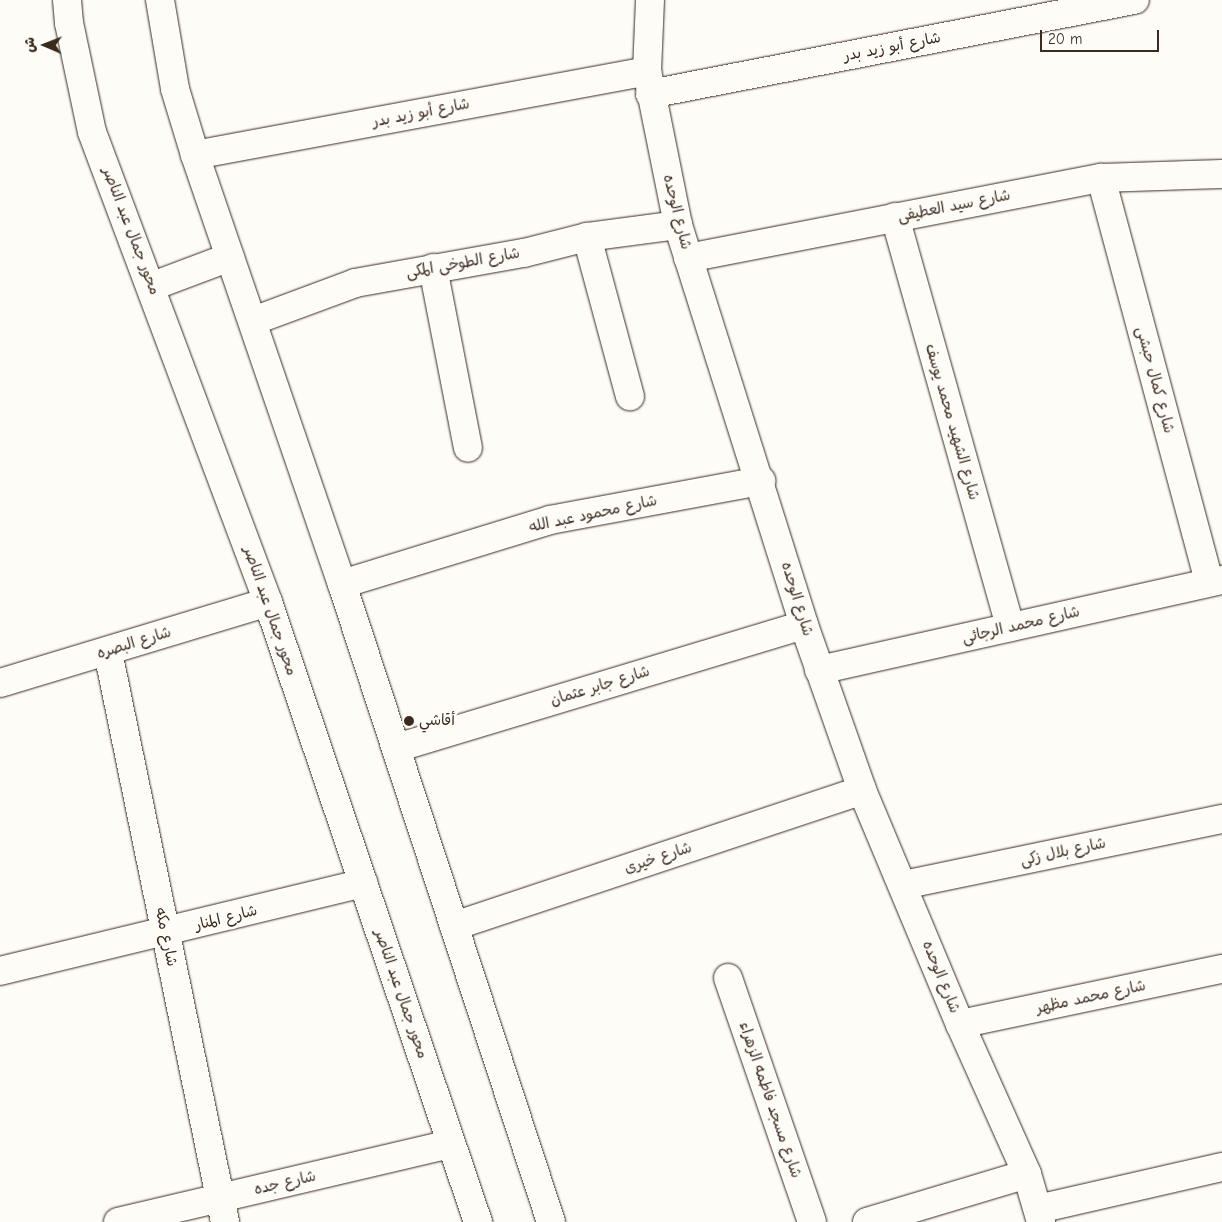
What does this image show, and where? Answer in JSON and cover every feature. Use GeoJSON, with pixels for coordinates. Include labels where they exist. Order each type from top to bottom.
{"type":"FeatureCollection","features":[{"type":"Feature","properties":{"kind":"street","name":"محور جمال عبد الناصر"},"geometry":{"type":"LineString","coordinates":[[68,0],[69,23],[92,132],[152,286],[268,602],[478,1222]]}},
{"type":"Feature","properties":{"kind":"street"},"geometry":{"type":"LineString","coordinates":[[160,0],[175,89],[195,155],[342,584],[550,1222]]}},
{"type":"Feature","properties":{"kind":"street","name":"شارع الوحده"},"geometry":{"type":"LineString","coordinates":[[650,0],[649,82],[678,225],[761,481],[804,625],[862,790],[960,1024],[1027,1174],[1039,1215]]}},
{"type":"Feature","properties":{"kind":"street","name":"شارع أبو زيد بدر"},"geometry":{"type":"LineString","coordinates":[[195,155],[649,82],[1135,0]]}},
{"type":"Feature","properties":{"kind":"street","name":"شارع سيد العطيفى"},"geometry":{"type":"LineString","coordinates":[[688,258],[1101,178],[1222,174]]}},
{"type":"Feature","properties":{"kind":"street","name":"شارع كمال حبشى"},"geometry":{"type":"LineString","coordinates":[[1101,178],[1216,581]]}},
{"type":"Feature","properties":{"kind":"street","name":"شارع الشهيد محمد يوسف"},"geometry":{"type":"LineString","coordinates":[[895,217],[1010,627]]}},
{"type":"Feature","properties":{"kind":"street","name":"شارع الطوخى المكى"},"geometry":{"type":"LineString","coordinates":[[253,321],[355,283],[524,253],[587,237],[678,225]]}},
{"type":"Feature","properties":{"kind":"street"},"geometry":{"type":"LineString","coordinates":[[587,237],[630,396]]}},
{"type":"Feature","properties":{"kind":"street"},"geometry":{"type":"LineString","coordinates":[[152,286],[230,257]]}},
{"type":"Feature","properties":{"kind":"street"},"geometry":{"type":"LineString","coordinates":[[433,268],[468,448]]}},
{"type":"Feature","properties":{"kind":"street","name":"شارع محمود عبد الله"},"geometry":{"type":"LineString","coordinates":[[342,584],[550,520],[761,481]]}},
{"type":"Feature","properties":{"kind":"street","name":"شارع محمد الرجائى"},"geometry":{"type":"LineString","coordinates":[[819,670],[1216,581]]}},
{"type":"Feature","properties":{"kind":"street","name":"شارع البصره"},"geometry":{"type":"LineString","coordinates":[[0,683],[108,652],[268,602]]}},
{"type":"Feature","properties":{"kind":"street","name":"شارع جابر عثمان"},"geometry":{"type":"LineString","coordinates":[[396,748],[804,625]]}},
{"type":"Feature","properties":{"kind":"street","name":"شارع مكه"},"geometry":{"type":"LineString","coordinates":[[108,652],[222,1210]]}},
{"type":"Feature","properties":{"kind":"street","name":"شارع خيرى"},"geometry":{"type":"LineString","coordinates":[[454,926],[862,790]]}},
{"type":"Feature","properties":{"kind":"street","name":"شارع بلال زكى"},"geometry":{"type":"LineString","coordinates":[[903,885],[1222,819]]}},
{"type":"Feature","properties":{"kind":"street","name":"شارع المنار"},"geometry":{"type":"LineString","coordinates":[[0,971],[165,933],[364,883]]}},
{"type":"Feature","properties":{"kind":"street","name":"شارع محمد مظهر"},"geometry":{"type":"LineString","coordinates":[[960,1024],[1222,969]]}},
{"type":"Feature","properties":{"kind":"street","name":"شارع مسجد فاطمه الزهراء"},"geometry":{"type":"LineString","coordinates":[[728,978],[812,1222]]}},
{"type":"Feature","properties":{"kind":"street","name":"شارع جده"},"geometry":{"type":"LineString","coordinates":[[118,1222],[222,1210],[452,1144]]}},
{"type":"Feature","properties":{"kind":"street"},"geometry":{"type":"LineString","coordinates":[[1039,1215],[1222,1167]]}},
{"type":"Feature","properties":{"kind":"street"},"geometry":{"type":"LineString","coordinates":[[867,1222],[1027,1174]]}},
{"type":"Feature","properties":{"kind":"place","name":"أقاشي"},"geometry":{"type":"Point","coordinates":[409,721]}}]}
